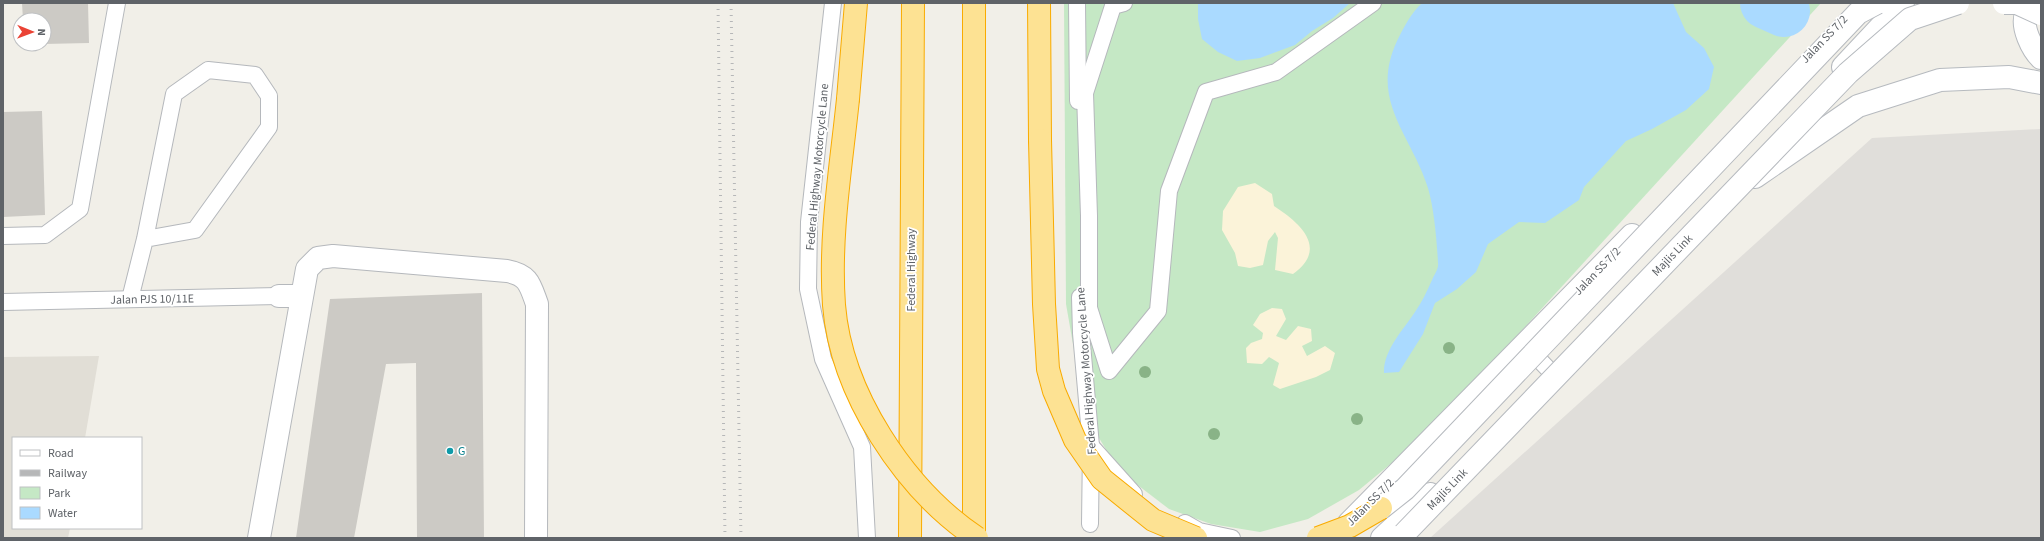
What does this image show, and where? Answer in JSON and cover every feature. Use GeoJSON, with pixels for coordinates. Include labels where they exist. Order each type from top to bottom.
{"type":"FeatureCollection","features":[{"type":"Feature","properties":{"kind":"highway"},"geometry":{"type":"LineString","coordinates":[[856,3],[833,248],[834,305],[840,345],[856,390],[885,443],[904,471],[954,523],[975,538]]}},
{"type":"Feature","properties":{"kind":"highway","name":"Federal Highway"},"geometry":{"type":"LineString","coordinates":[[910,538],[913,3]]}},
{"type":"Feature","properties":{"kind":"highway"},"geometry":{"type":"LineString","coordinates":[[974,3],[975,538]]}},
{"type":"Feature","properties":{"kind":"highway"},"geometry":{"type":"LineString","coordinates":[[1038,3],[1044,304],[1048,369],[1054,391],[1075,440],[1102,479],[1153,520],[1196,538]]}},
{"type":"Feature","properties":{"kind":"highway"},"geometry":{"type":"LineString","coordinates":[[1318,538],[1350,526],[1381,508]]}},
{"type":"Feature","properties":{"kind":"street","name":"Jalan SS 7/2"},"geometry":{"type":"LineString","coordinates":[[1334,538],[1860,3]]}},
{"type":"Feature","properties":{"kind":"street"},"geometry":{"type":"LineString","coordinates":[[1381,508],[1405,488],[1858,13],[1877,3]]}},
{"type":"Feature","properties":{"kind":"street"},"geometry":{"type":"LineString","coordinates":[[1382,538],[1495,433],[1903,3]]}},
{"type":"Feature","properties":{"kind":"street","name":"Majlis Link"},"geometry":{"type":"LineString","coordinates":[[1401,536],[1848,73],[1910,19],[1958,3]]}},
{"type":"Feature","properties":{"kind":"street"},"geometry":{"type":"LineString","coordinates":[[2004,3],[2017,3],[2041,14]]}},
{"type":"Feature","properties":{"kind":"street"},"geometry":{"type":"LineString","coordinates":[[2033,3],[2025,15],[2027,36],[2036,53],[2041,58]]}},
{"type":"Feature","properties":{"kind":"street"},"geometry":{"type":"LineString","coordinates":[[1707,209],[1858,106],[1940,80],[2009,77],[2041,83]]}},
{"type":"Feature","properties":{"kind":"street"},"geometry":{"type":"LineString","coordinates":[[259,538],[307,269],[318,258],[333,256],[507,271],[518,273],[527,279],[537,304],[536,538]]}},
{"type":"Feature","properties":{"kind":"street","name":"Jalan PJS 10/11E"},"geometry":{"type":"LineString","coordinates":[[279,296],[301,296]]}},
{"type":"Feature","properties":{"kind":"lane"},"geometry":{"type":"LineString","coordinates":[[3,236],[45,235],[80,209],[117,3]]}},
{"type":"Feature","properties":{"kind":"lane","name":"Federal Highway Motorcycle Lane"},"geometry":{"type":"LineString","coordinates":[[833,3],[809,222],[808,289],[824,359],[862,447],[867,538]]}},
{"type":"Feature","properties":{"kind":"lane","name":"Federal Highway Motorcycle Lane"},"geometry":{"type":"LineString","coordinates":[[1077,3],[1080,333],[1092,446],[1090,524]]}},
{"type":"Feature","properties":{"kind":"lane"},"geometry":{"type":"LineString","coordinates":[[1124,3],[1112,6],[1085,93],[1089,216],[1089,308],[1108,371],[1158,311],[1170,191],[1206,92],[1276,72],[1372,3]]}},
{"type":"Feature","properties":{"kind":"lane"},"geometry":{"type":"LineString","coordinates":[[130,299],[145,239],[174,94],[208,70],[255,75],[269,96],[269,127],[194,230],[145,239]]}},
{"type":"Feature","properties":{"kind":"lane","name":"Jalan PJS 10/11E"},"geometry":{"type":"LineString","coordinates":[[3,302],[279,296]]}},
{"type":"Feature","properties":{"kind":"lane"},"geometry":{"type":"LineString","coordinates":[[1525,345],[1552,373]]}},
{"type":"Feature","properties":{"kind":"lane"},"geometry":{"type":"LineString","coordinates":[[1092,446],[1130,492],[1154,509],[1199,531],[1232,538]]}},
{"type":"Feature","properties":{"kind":"shaded area"},"geometry":{"type":"Polygon","coordinates":[[[2041,129],[2041,538],[1430,538],[1872,138],[2041,129]]]}},
{"type":"Feature","properties":{"kind":"shaded area"},"geometry":{"type":"Polygon","coordinates":[[[99,356],[85,437],[12,437],[12,529],[70,529],[68,538],[3,538],[3,357],[99,356]]]}},
{"type":"Feature","properties":{"kind":"green space"},"geometry":{"type":"Polygon","coordinates":[[[1064,3],[1821,3],[1427,434],[1359,490],[1308,519],[1260,532],[1211,524],[1169,509],[1118,470],[1092,426],[1077,367],[1066,304],[1064,3]]]}},
{"type":"Feature","properties":{"kind":"sand"},"geometry":{"type":"Polygon","coordinates":[[[1255,183],[1272,194],[1274,206],[1293,220],[1307,237],[1310,246],[1309,255],[1304,264],[1293,274],[1275,270],[1278,238],[1275,232],[1268,241],[1263,265],[1250,268],[1238,266],[1235,253],[1222,230],[1223,211],[1238,187],[1255,183]]]}},
{"type":"Feature","properties":{"kind":"sand"},"geometry":{"type":"Polygon","coordinates":[[[1272,308],[1282,309],[1286,319],[1276,336],[1286,340],[1298,326],[1311,329],[1312,341],[1302,346],[1307,356],[1325,346],[1335,353],[1330,370],[1316,377],[1280,389],[1273,385],[1279,363],[1269,357],[1262,364],[1247,363],[1246,348],[1251,343],[1262,339],[1263,333],[1253,325],[1260,314],[1272,308]]]}},
{"type":"Feature","properties":{"kind":"water"},"geometry":{"type":"Polygon","coordinates":[[[1198,3],[1350,3],[1333,18],[1312,31],[1295,45],[1260,58],[1237,61],[1218,52],[1202,39],[1198,19],[1198,3]]]}},
{"type":"Feature","properties":{"kind":"water"},"geometry":{"type":"Polygon","coordinates":[[[1422,3],[1673,3],[1686,32],[1704,48],[1714,67],[1709,89],[1686,110],[1652,129],[1626,141],[1584,187],[1579,200],[1545,223],[1519,222],[1488,244],[1476,272],[1457,289],[1435,303],[1423,334],[1399,372],[1384,373],[1390,349],[1420,304],[1438,267],[1435,225],[1428,188],[1421,169],[1396,117],[1390,100],[1388,82],[1390,62],[1397,41],[1405,25],[1422,3]]]}},
{"type":"Feature","properties":{"kind":"building"},"geometry":{"type":"Polygon","coordinates":[[[22,3],[88,3],[89,43],[52,44],[52,12],[23,12],[22,3]]]}},
{"type":"Feature","properties":{"kind":"building"},"geometry":{"type":"Polygon","coordinates":[[[42,111],[45,215],[3,217],[3,112],[42,111]]]}},
{"type":"Feature","properties":{"kind":"building","name":"G"},"geometry":{"type":"Polygon","coordinates":[[[482,293],[484,538],[417,538],[416,363],[386,364],[354,538],[296,538],[330,299],[482,293]]]}},
{"type":"Feature","properties":{"kind":"waterway"},"geometry":{"type":"LineString","coordinates":[[1766,3],[1784,11]]}},
{"type":"Feature","properties":{"kind":"railway"},"geometry":{"type":"LineString","coordinates":[[718,3],[725,538]]}},
{"type":"Feature","properties":{"kind":"railway"},"geometry":{"type":"LineString","coordinates":[[731,3],[741,538]]}},
{"type":"Feature","properties":{"kind":"place","name":"G"},"geometry":{"type":"Point","coordinates":[450,451]}}]}
